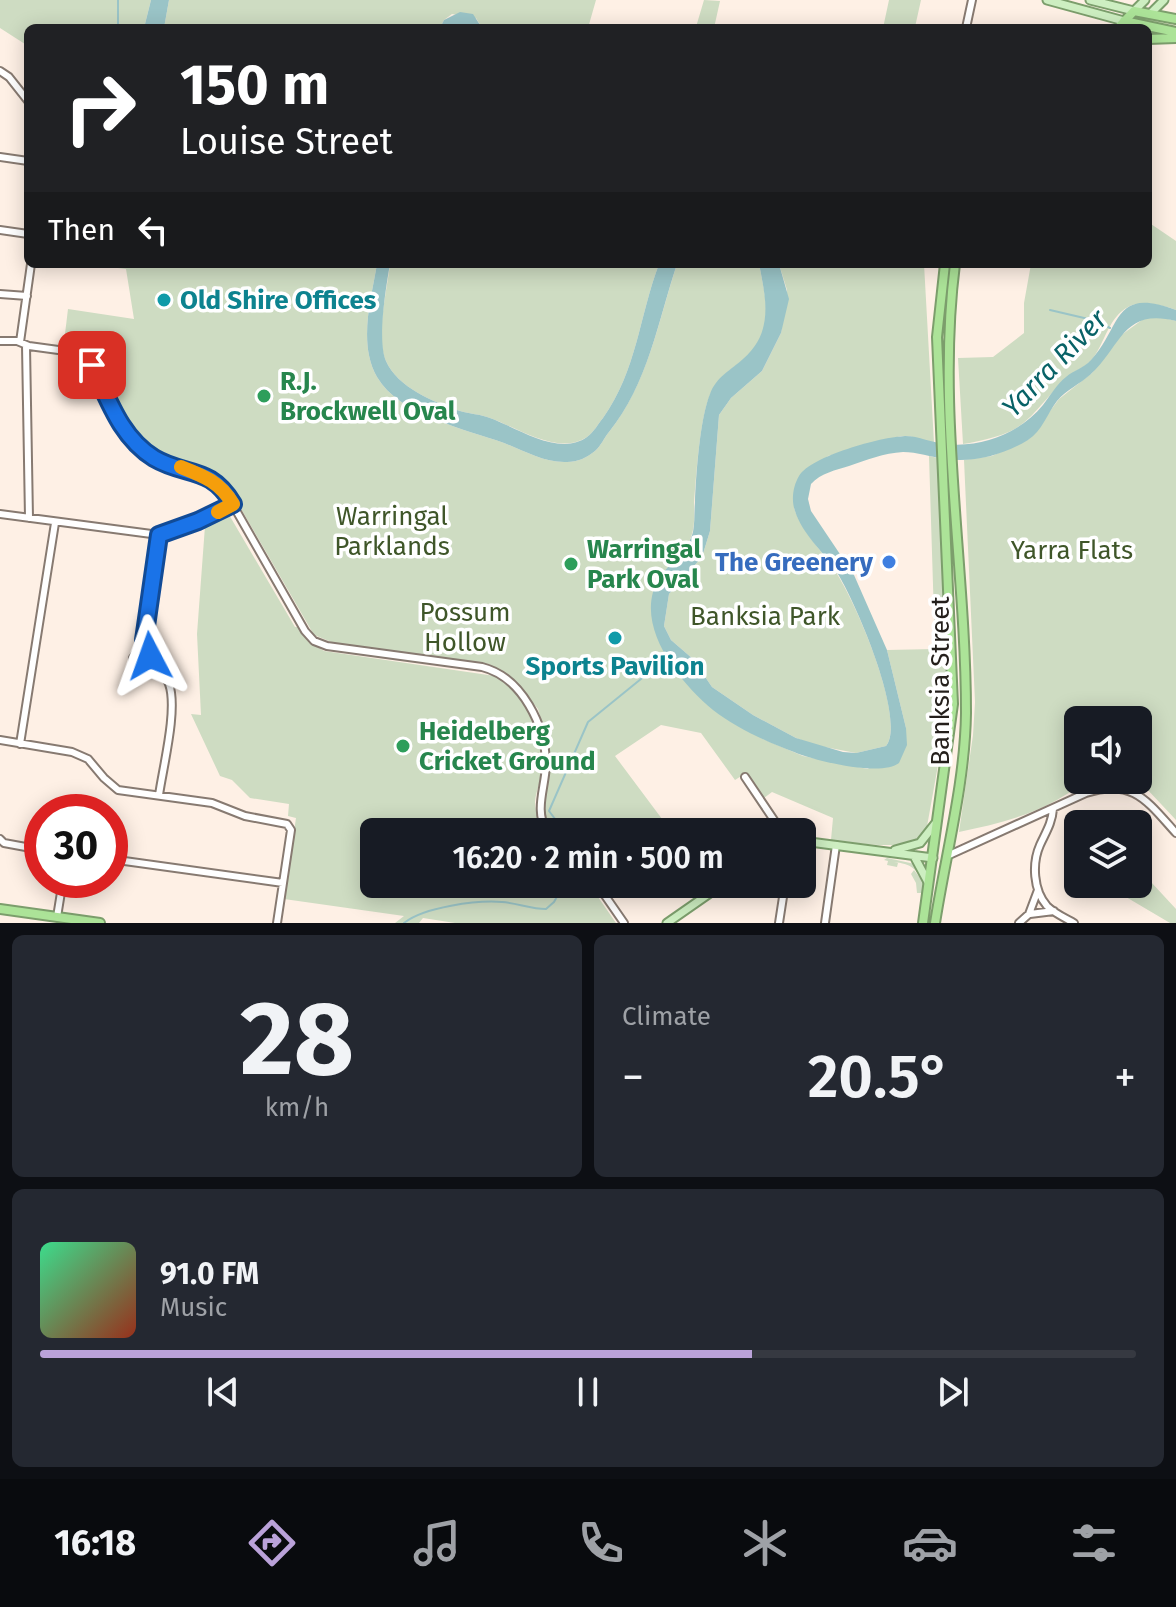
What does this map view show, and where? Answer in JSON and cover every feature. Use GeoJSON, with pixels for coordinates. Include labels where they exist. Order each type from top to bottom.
{"type":"FeatureCollection","features":[{"type":"Feature","properties":{"kind":"highway"},"geometry":{"type":"LineString","coordinates":[[1121,24],[1134,11],[1176,19]]}},
{"type":"Feature","properties":{"kind":"highway"},"geometry":{"type":"LineString","coordinates":[[1142,24],[1150,14]]}},
{"type":"Feature","properties":{"kind":"highway"},"geometry":{"type":"LineString","coordinates":[[1152,28],[1176,32]]}},
{"type":"Feature","properties":{"kind":"highway"},"geometry":{"type":"LineString","coordinates":[[1152,39],[1176,38]]}},
{"type":"Feature","properties":{"kind":"highway"},"geometry":{"type":"LineString","coordinates":[[945,268],[937,337],[950,485]]}},
{"type":"Feature","properties":{"kind":"highway"},"geometry":{"type":"LineString","coordinates":[[946,416],[948,336],[955,268]]}},
{"type":"Feature","properties":{"kind":"highway","name":"Banksia Street"},"geometry":{"type":"LineString","coordinates":[[923,923],[950,744],[954,697],[950,485]]}},
{"type":"Feature","properties":{"kind":"highway","name":"Banksia Street"},"geometry":{"type":"LineString","coordinates":[[935,923],[962,759],[966,711],[950,485]]}},
{"type":"Feature","properties":{"kind":"highway"},"geometry":{"type":"LineString","coordinates":[[933,858],[947,856]]}},
{"type":"Feature","properties":{"kind":"highway"},"geometry":{"type":"LineString","coordinates":[[0,909],[100,923]]}},
{"type":"Feature","properties":{"kind":"main road"},"geometry":{"type":"LineString","coordinates":[[1047,0],[1121,24]]}},
{"type":"Feature","properties":{"kind":"main road"},"geometry":{"type":"LineString","coordinates":[[1095,1],[1134,11],[1145,0]]}},
{"type":"Feature","properties":{"kind":"main road"},"geometry":{"type":"LineString","coordinates":[[1150,14],[1164,0]]}},
{"type":"Feature","properties":{"kind":"main road"},"geometry":{"type":"LineString","coordinates":[[884,852],[920,843],[929,835],[938,817]]}},
{"type":"Feature","properties":{"kind":"main road"},"geometry":{"type":"LineString","coordinates":[[816,843],[933,858]]}},
{"type":"Feature","properties":{"kind":"main road"},"geometry":{"type":"LineString","coordinates":[[914,856],[929,884]]}},
{"type":"Feature","properties":{"kind":"main road"},"geometry":{"type":"LineString","coordinates":[[667,923],[703,898]]}},
{"type":"Feature","properties":{"kind":"street"},"geometry":{"type":"LineString","coordinates":[[967,24],[972,0]]}},
{"type":"Feature","properties":{"kind":"street"},"geometry":{"type":"LineString","coordinates":[[0,71],[24,96]]}},
{"type":"Feature","properties":{"kind":"street"},"geometry":{"type":"LineString","coordinates":[[0,157],[24,160]]}},
{"type":"Feature","properties":{"kind":"street"},"geometry":{"type":"LineString","coordinates":[[0,230],[24,233]]}},
{"type":"Feature","properties":{"kind":"street"},"geometry":{"type":"LineString","coordinates":[[29,518],[23,344],[30,268]]}},
{"type":"Feature","properties":{"kind":"street"},"geometry":{"type":"LineString","coordinates":[[0,294],[27,296]]}},
{"type":"Feature","properties":{"kind":"street"},"geometry":{"type":"LineString","coordinates":[[0,341],[73,352],[85,357],[93,368],[109,407],[131,436],[154,458],[209,477],[225,491],[305,631],[314,641],[331,647],[486,668],[511,681],[532,712],[543,739],[546,765],[542,818]]}},
{"type":"Feature","properties":{"kind":"street"},"geometry":{"type":"LineString","coordinates":[[0,514],[159,535],[233,504]]}},
{"type":"Feature","properties":{"kind":"street"},"geometry":{"type":"LineString","coordinates":[[20,744],[55,523]]}},
{"type":"Feature","properties":{"kind":"street"},"geometry":{"type":"LineString","coordinates":[[159,535],[144,640],[133,658],[133,664],[160,669]]}},
{"type":"Feature","properties":{"kind":"street"},"geometry":{"type":"LineString","coordinates":[[144,640],[148,654],[168,682],[172,704],[159,795]]}},
{"type":"Feature","properties":{"kind":"street"},"geometry":{"type":"LineString","coordinates":[[0,740],[72,752],[88,759],[118,790],[212,803],[245,816],[287,824],[291,830],[277,923]]}},
{"type":"Feature","properties":{"kind":"street"},"geometry":{"type":"LineString","coordinates":[[745,777],[773,818]]}},
{"type":"Feature","properties":{"kind":"street"},"geometry":{"type":"LineString","coordinates":[[947,856],[1086,793],[1117,787],[1143,798],[1176,833]]}},
{"type":"Feature","properties":{"kind":"street"},"geometry":{"type":"LineString","coordinates":[[1053,809],[1050,827],[1036,861],[1038,890],[1046,905],[1074,923]]}},
{"type":"Feature","properties":{"kind":"street"},"geometry":{"type":"LineString","coordinates":[[1041,814],[1048,818],[1050,827]]}},
{"type":"Feature","properties":{"kind":"street"},"geometry":{"type":"LineString","coordinates":[[0,839],[4,843],[24,847]]}},
{"type":"Feature","properties":{"kind":"street"},"geometry":{"type":"LineString","coordinates":[[825,923],[836,845]]}},
{"type":"Feature","properties":{"kind":"street"},"geometry":{"type":"LineString","coordinates":[[128,861],[283,883]]}},
{"type":"Feature","properties":{"kind":"street"},"geometry":{"type":"LineString","coordinates":[[1019,923],[1029,914],[1038,890]]}},
{"type":"Feature","properties":{"kind":"street"},"geometry":{"type":"LineString","coordinates":[[57,917],[60,898]]}},
{"type":"Feature","properties":{"kind":"street"},"geometry":{"type":"LineString","coordinates":[[607,898],[624,923]]}},
{"type":"Feature","properties":{"kind":"street"},"geometry":{"type":"LineString","coordinates":[[779,923],[783,898]]}},
{"type":"Feature","properties":{"kind":"street"},"geometry":{"type":"LineString","coordinates":[[1029,914],[1054,911]]}},
{"type":"Feature","properties":{"kind":"green space"},"geometry":{"type":"Polygon","coordinates":[[[0,0],[151,0],[145,24],[24,24],[24,43],[0,28],[0,0]]]}},
{"type":"Feature","properties":{"kind":"green space"},"geometry":{"type":"Polygon","coordinates":[[[169,0],[596,0],[589,24],[480,24],[476,18],[452,14],[442,24],[165,24],[169,0]]]}},
{"type":"Feature","properties":{"kind":"green space"},"geometry":{"type":"Polygon","coordinates":[[[704,0],[720,1],[715,24],[697,24],[704,0]]]}},
{"type":"Feature","properties":{"kind":"green space"},"geometry":{"type":"Polygon","coordinates":[[[889,0],[921,0],[916,24],[884,24],[889,0]]]}},
{"type":"Feature","properties":{"kind":"green space"},"geometry":{"type":"Polygon","coordinates":[[[1152,225],[1176,241],[1176,310],[1145,304],[1128,307],[1116,317],[1090,361],[1067,377],[1022,424],[1000,435],[963,444],[958,358],[993,357],[1024,333],[1024,303],[1030,268],[1152,268],[1152,225]]]}},
{"type":"Feature","properties":{"kind":"green space","name":"Warringal Parklands"},"geometry":{"type":"Polygon","coordinates":[[[118,268],[376,268],[369,307],[368,350],[377,377],[387,390],[434,419],[542,459],[567,462],[582,459],[597,449],[622,413],[643,373],[676,268],[760,268],[766,303],[764,327],[753,349],[728,371],[710,395],[699,448],[692,534],[685,549],[654,588],[670,662],[714,710],[763,739],[803,756],[868,769],[906,728],[887,650],[935,649],[929,456],[938,458],[949,704],[926,832],[918,839],[896,845],[831,840],[833,818],[772,792],[764,798],[746,773],[735,780],[701,733],[661,725],[615,756],[661,818],[545,818],[543,812],[547,750],[544,730],[538,709],[516,682],[489,664],[334,643],[314,635],[229,488],[211,473],[156,452],[136,433],[114,403],[95,360],[82,346],[64,342],[68,309],[134,319],[126,269],[118,268]]]}},
{"type":"Feature","properties":{"kind":"green space"},"geometry":{"type":"Polygon","coordinates":[[[389,268],[658,268],[623,381],[603,418],[587,437],[576,442],[551,442],[538,438],[418,393],[399,379],[386,361],[382,340],[389,268]]]}},
{"type":"Feature","properties":{"kind":"green space","name":"Banksia Park"},"geometry":{"type":"Polygon","coordinates":[[[780,268],[924,268],[934,443],[901,436],[828,456],[794,508],[802,525],[844,585],[876,658],[884,686],[891,732],[886,746],[856,753],[814,745],[753,715],[712,687],[693,659],[671,640],[664,626],[669,594],[702,557],[710,531],[719,415],[731,398],[762,371],[781,333],[787,290],[780,268]]]}},
{"type":"Feature","properties":{"kind":"green space","name":"Yarra Flats"},"geometry":{"type":"Polygon","coordinates":[[[1146,317],[1176,321],[1176,820],[1152,794],[1152,706],[1064,706],[1064,794],[1067,794],[1034,811],[959,832],[975,702],[964,460],[992,456],[1029,439],[1059,399],[1092,373],[1120,336],[1146,317]]]}},
{"type":"Feature","properties":{"kind":"green space"},"geometry":{"type":"Polygon","coordinates":[[[228,513],[295,627],[308,641],[324,651],[495,676],[516,692],[536,726],[543,765],[535,805],[537,818],[360,818],[360,898],[599,898],[616,923],[455,923],[423,918],[419,923],[395,923],[404,916],[284,899],[296,818],[288,816],[289,804],[250,798],[232,780],[220,776],[191,714],[201,715],[197,634],[205,526],[228,513]]]}},
{"type":"Feature","properties":{"kind":"green space"},"geometry":{"type":"Polygon","coordinates":[[[884,860],[915,864],[925,880],[922,902],[922,893],[917,893],[911,874],[914,870],[905,864],[894,862],[898,863],[897,867],[887,865],[888,861],[884,860]]]}},
{"type":"Feature","properties":{"kind":"green space"},"geometry":{"type":"Polygon","coordinates":[[[1152,883],[1176,909],[1176,923],[1170,923],[1128,898],[1152,898],[1152,883]]]}},
{"type":"Feature","properties":{"kind":"water"},"geometry":{"type":"Polygon","coordinates":[[[151,0],[169,0],[165,24],[145,24],[151,0]]]}},
{"type":"Feature","properties":{"kind":"water"},"geometry":{"type":"Polygon","coordinates":[[[460,12],[473,14],[479,24],[442,24],[460,12]]]}},
{"type":"Feature","properties":{"kind":"water"},"geometry":{"type":"Polygon","coordinates":[[[376,268],[389,268],[382,341],[386,361],[399,379],[439,403],[490,418],[538,439],[564,444],[587,437],[603,418],[630,362],[658,268],[676,268],[643,373],[633,394],[597,449],[575,461],[542,459],[434,419],[401,401],[387,390],[371,364],[367,336],[376,268]]]}},
{"type":"Feature","properties":{"kind":"water"},"geometry":{"type":"Polygon","coordinates":[[[760,268],[780,268],[789,299],[781,333],[762,371],[731,398],[719,415],[710,531],[702,557],[669,594],[664,626],[671,640],[693,659],[712,687],[753,715],[796,738],[856,753],[886,746],[891,732],[890,711],[876,659],[844,585],[798,519],[793,493],[799,476],[817,461],[831,455],[894,437],[910,436],[960,445],[986,441],[1012,431],[1034,415],[1063,380],[1091,360],[1121,314],[1129,307],[1140,303],[1176,310],[1176,321],[1158,318],[1134,324],[1091,374],[1057,401],[1037,432],[1018,445],[988,457],[967,460],[908,452],[889,454],[829,472],[811,484],[808,499],[811,511],[854,575],[887,650],[906,728],[907,745],[899,763],[890,767],[848,766],[804,756],[732,723],[713,710],[677,673],[653,625],[651,608],[656,583],[685,549],[693,532],[699,446],[710,394],[720,378],[753,349],[760,338],[765,314],[760,268]]]}},
{"type":"Feature","properties":{"kind":"waterway"},"geometry":{"type":"LineString","coordinates":[[118,0],[118,24]]}},
{"type":"Feature","properties":{"kind":"waterway","name":"Yarra River"},"geometry":{"type":"LineString","coordinates":[[1050,310],[1097,321],[1110,328]]}},
{"type":"Feature","properties":{"kind":"waterway"},"geometry":{"type":"LineString","coordinates":[[554,818],[549,811],[588,722],[668,657]]}},
{"type":"Feature","properties":{"kind":"waterway"},"geometry":{"type":"LineString","coordinates":[[404,923],[437,909],[479,902],[546,909],[556,898]]}},
{"type":"Feature","properties":{"kind":"slow traffic"},"geometry":{"type":"LineString","coordinates":[[181,467],[209,477],[225,491],[233,504],[218,512]]}},
{"type":"Feature","properties":{"kind":"place","name":"Old Shire Offices"},"geometry":{"type":"Point","coordinates":[164,300]}},
{"type":"Feature","properties":{"kind":"place","name":"R.J. Brockwell Oval"},"geometry":{"type":"Point","coordinates":[264,396]}},
{"type":"Feature","properties":{"kind":"place","name":"The Greenery"},"geometry":{"type":"Point","coordinates":[889,562]}},
{"type":"Feature","properties":{"kind":"place","name":"Warringal Park Oval"},"geometry":{"type":"Point","coordinates":[571,564]}},
{"type":"Feature","properties":{"kind":"place","name":"Sports Pavilion"},"geometry":{"type":"Point","coordinates":[615,638]}},
{"type":"Feature","properties":{"kind":"place","name":"Heidelberg Cricket Ground"},"geometry":{"type":"Point","coordinates":[403,746]}},
{"type":"Feature","properties":{"kind":"route"},"geometry":{"type":"LineString","coordinates":[[92,365],[109,407],[131,436],[154,458],[209,477],[225,491],[233,504],[159,535],[144,640],[150,656]]}},
{"type":"Feature","properties":{"kind":"park label","name":"Possum Hollow"},"geometry":{"type":"Point","coordinates":[465,627]}}]}
